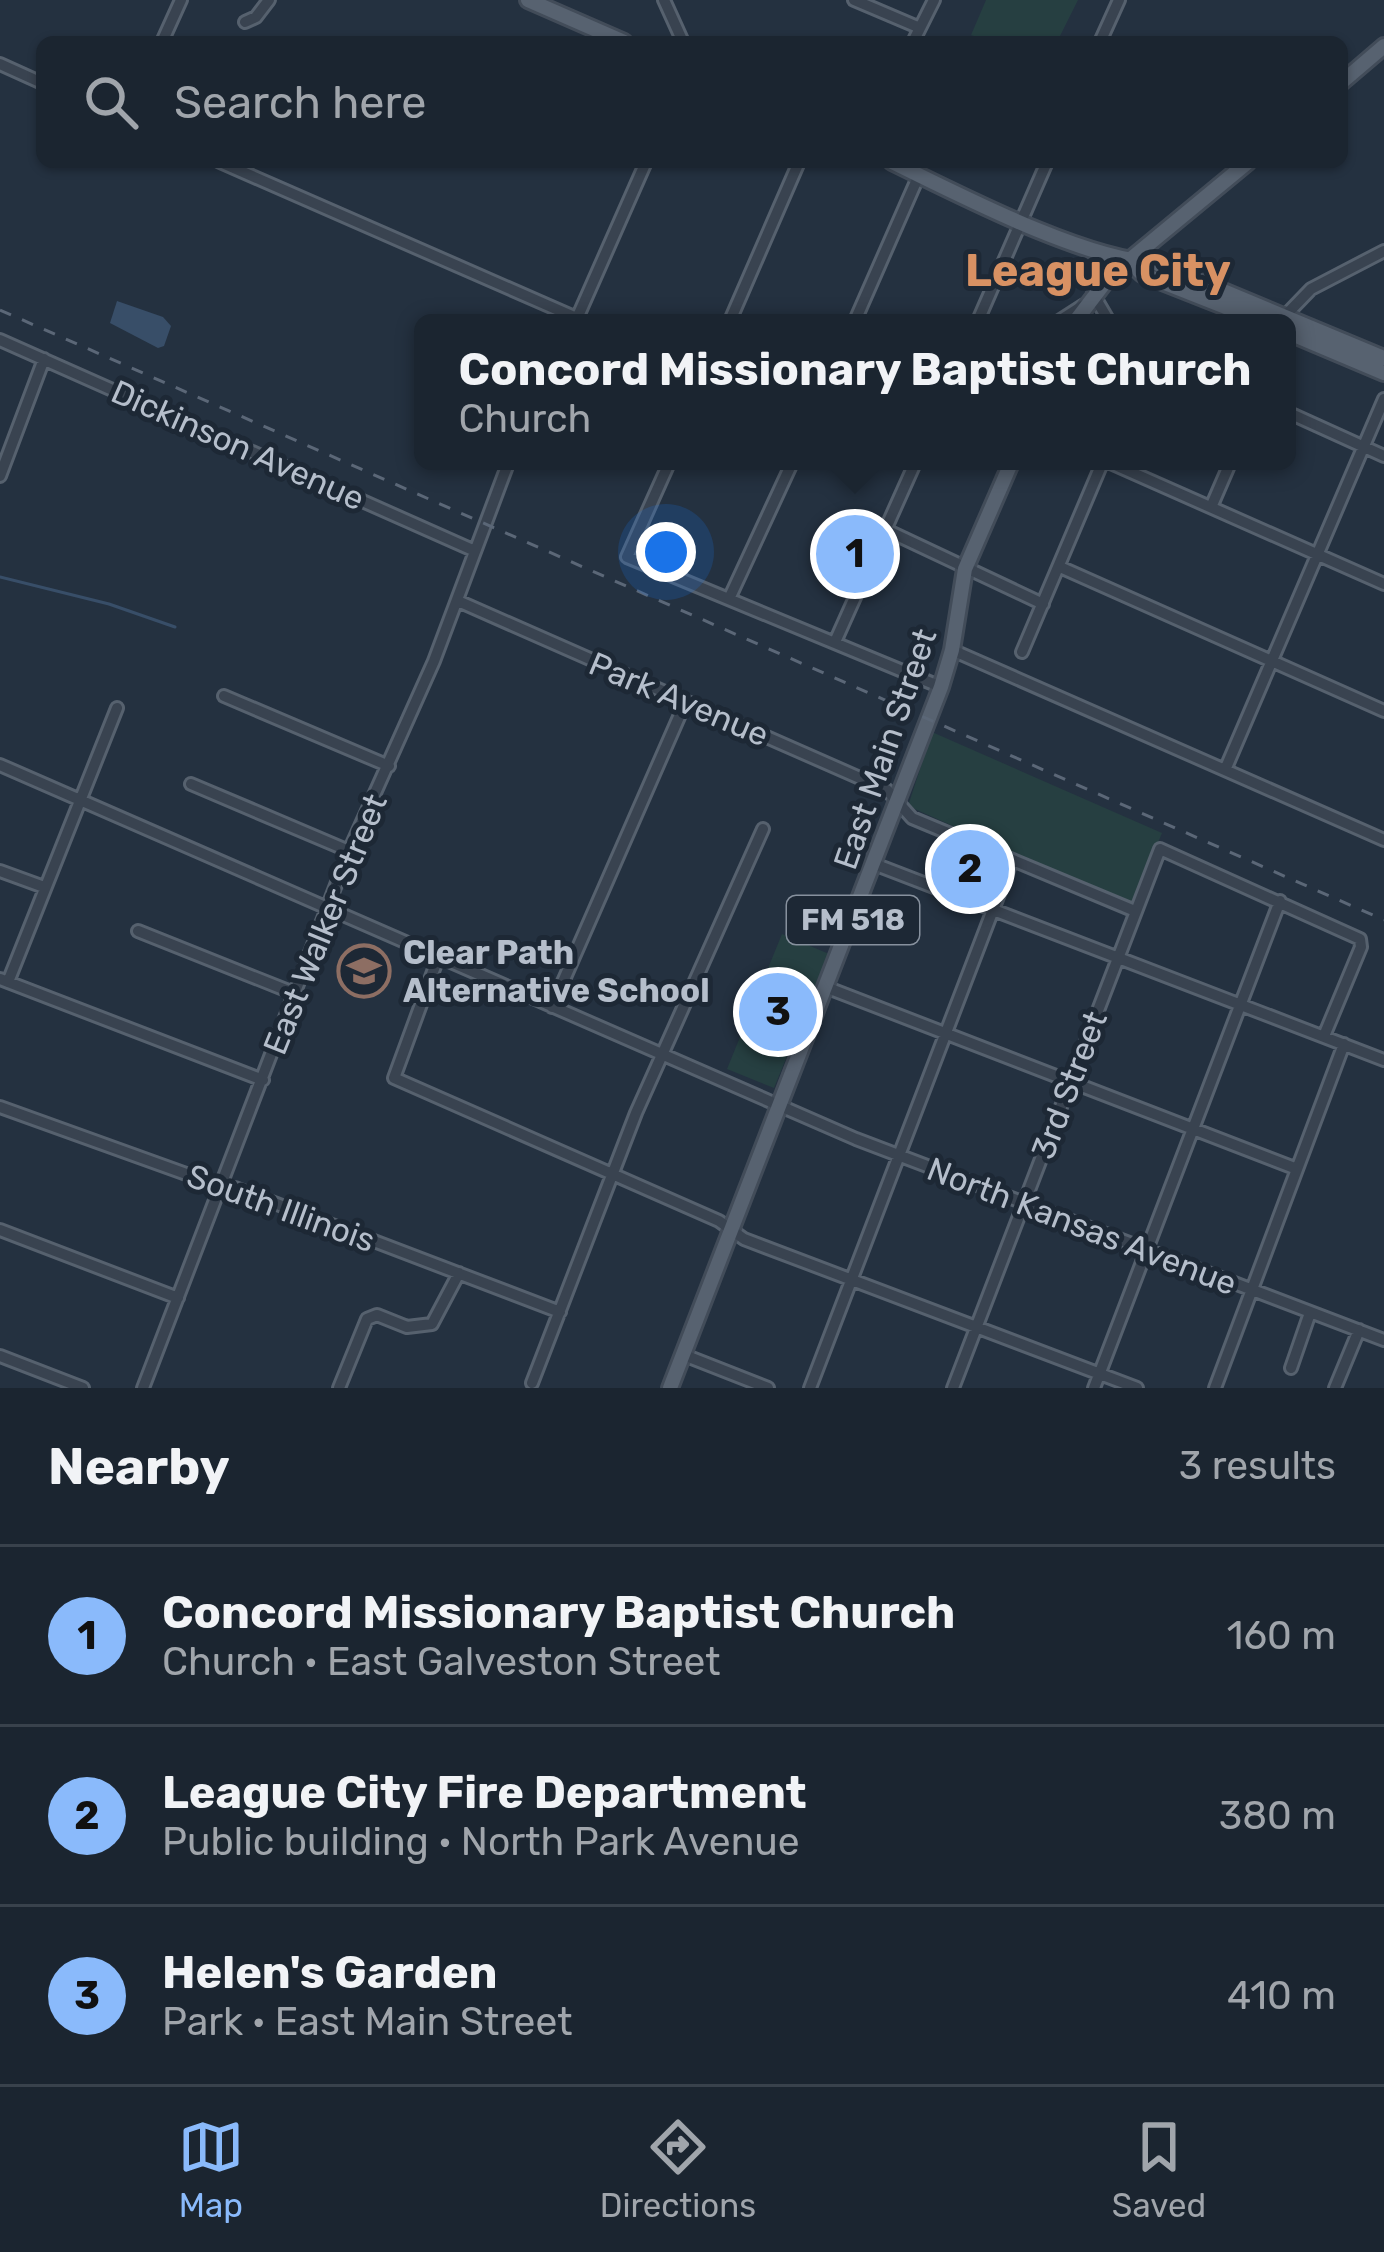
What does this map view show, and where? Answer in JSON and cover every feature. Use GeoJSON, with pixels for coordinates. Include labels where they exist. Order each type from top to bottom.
{"type":"FeatureCollection","features":[{"type":"Feature","properties":{"kind":"main road"},"geometry":{"type":"LineString","coordinates":[[528,0],[610,36]]}},
{"type":"Feature","properties":{"kind":"main road"},"geometry":{"type":"LineString","coordinates":[[1348,77],[1384,46]]}},
{"type":"Feature","properties":{"kind":"main road"},"geometry":{"type":"LineString","coordinates":[[904,168],[1130,262],[1156,263],[1258,314]]}},
{"type":"Feature","properties":{"kind":"main road"},"geometry":{"type":"LineString","coordinates":[[1080,314],[1130,262],[1241,168]]}},
{"type":"Feature","properties":{"kind":"main road"},"geometry":{"type":"LineString","coordinates":[[1130,262],[1142,274],[1243,314]]}},
{"type":"Feature","properties":{"kind":"main road"},"geometry":{"type":"LineString","coordinates":[[1296,332],[1384,358]]}},
{"type":"Feature","properties":{"kind":"main road"},"geometry":{"type":"LineString","coordinates":[[1296,333],[1384,373]]}},
{"type":"Feature","properties":{"kind":"main road","name":"East Main Street"},"geometry":{"type":"LineString","coordinates":[[670,1388],[941,687],[965,569],[1008,470]]}},
{"type":"Feature","properties":{"kind":"street"},"geometry":{"type":"LineString","coordinates":[[165,36],[182,0]]}},
{"type":"Feature","properties":{"kind":"street"},"geometry":{"type":"LineString","coordinates":[[245,22],[256,17],[269,0]]}},
{"type":"Feature","properties":{"kind":"street"},"geometry":{"type":"LineString","coordinates":[[664,0],[680,36]]}},
{"type":"Feature","properties":{"kind":"street"},"geometry":{"type":"LineString","coordinates":[[854,0],[920,28]]}},
{"type":"Feature","properties":{"kind":"street"},"geometry":{"type":"LineString","coordinates":[[917,36],[934,0]]}},
{"type":"Feature","properties":{"kind":"street"},"geometry":{"type":"LineString","coordinates":[[1103,36],[1119,0]]}},
{"type":"Feature","properties":{"kind":"street"},"geometry":{"type":"LineString","coordinates":[[0,64],[36,80]]}},
{"type":"Feature","properties":{"kind":"street"},"geometry":{"type":"LineString","coordinates":[[234,168],[564,314]]}},
{"type":"Feature","properties":{"kind":"street"},"geometry":{"type":"LineString","coordinates":[[583,314],[644,168]]}},
{"type":"Feature","properties":{"kind":"street"},"geometry":{"type":"LineString","coordinates":[[733,314],[796,168]]}},
{"type":"Feature","properties":{"kind":"street"},"geometry":{"type":"LineString","coordinates":[[981,314],[1044,168]]}},
{"type":"Feature","properties":{"kind":"street"},"geometry":{"type":"LineString","coordinates":[[858,314],[919,175]]}},
{"type":"Feature","properties":{"kind":"street"},"geometry":{"type":"LineString","coordinates":[[1296,316],[1311,290],[1384,251]]}},
{"type":"Feature","properties":{"kind":"street"},"geometry":{"type":"LineString","coordinates":[[1068,314],[1090,299],[1102,314]]}},
{"type":"Feature","properties":{"kind":"street","name":"Dickinson Avenue"},"geometry":{"type":"LineString","coordinates":[[0,340],[475,551]]}},
{"type":"Feature","properties":{"kind":"street"},"geometry":{"type":"LineString","coordinates":[[0,476],[44,359]]}},
{"type":"Feature","properties":{"kind":"street"},"geometry":{"type":"LineString","coordinates":[[1225,770],[1384,399]]}},
{"type":"Feature","properties":{"kind":"street"},"geometry":{"type":"LineString","coordinates":[[1296,416],[1384,456]]}},
{"type":"Feature","properties":{"kind":"street","name":"East Walker Street"},"geometry":{"type":"LineString","coordinates":[[143,1388],[349,851],[458,601],[506,470]]}},
{"type":"Feature","properties":{"kind":"street"},"geometry":{"type":"LineString","coordinates":[[666,470],[627,557],[941,687]]}},
{"type":"Feature","properties":{"kind":"street"},"geometry":{"type":"LineString","coordinates":[[729,599],[789,470]]}},
{"type":"Feature","properties":{"kind":"street"},"geometry":{"type":"LineString","coordinates":[[835,643],[912,470]]}},
{"type":"Feature","properties":{"kind":"street"},"geometry":{"type":"LineString","coordinates":[[1022,652],[1100,470]]}},
{"type":"Feature","properties":{"kind":"street"},"geometry":{"type":"LineString","coordinates":[[1126,470],[1384,584]]}},
{"type":"Feature","properties":{"kind":"street"},"geometry":{"type":"LineString","coordinates":[[1212,505],[1227,470]]}},
{"type":"Feature","properties":{"kind":"street"},"geometry":{"type":"LineString","coordinates":[[886,530],[1043,604]]}},
{"type":"Feature","properties":{"kind":"street"},"geometry":{"type":"LineString","coordinates":[[1060,567],[1384,711]]}},
{"type":"Feature","properties":{"kind":"street","name":"Park Avenue"},"geometry":{"type":"LineString","coordinates":[[458,601],[887,790],[913,818],[1135,911]]}},
{"type":"Feature","properties":{"kind":"street"},"geometry":{"type":"LineString","coordinates":[[952,650],[1384,840]]}},
{"type":"Feature","properties":{"kind":"street"},"geometry":{"type":"LineString","coordinates":[[224,696],[389,766]]}},
{"type":"Feature","properties":{"kind":"street"},"geometry":{"type":"LineString","coordinates":[[552,1006],[686,701]]}},
{"type":"Feature","properties":{"kind":"street"},"geometry":{"type":"LineString","coordinates":[[117,708],[4,980],[263,1080]]}},
{"type":"Feature","properties":{"kind":"street","name":"North Kansas Avenue"},"geometry":{"type":"LineString","coordinates":[[0,765],[781,1108],[1384,1340]]}},
{"type":"Feature","properties":{"kind":"street"},"geometry":{"type":"LineString","coordinates":[[191,784],[349,851]]}},
{"type":"Feature","properties":{"kind":"street"},"geometry":{"type":"LineString","coordinates":[[532,1383],[613,1175],[763,829]]}},
{"type":"Feature","properties":{"kind":"street","name":"3rd Street"},"geometry":{"type":"LineString","coordinates":[[953,1388],[1160,849],[1280,901]]}},
{"type":"Feature","properties":{"kind":"street"},"geometry":{"type":"LineString","coordinates":[[810,1388],[1012,860]]}},
{"type":"Feature","properties":{"kind":"street"},"geometry":{"type":"LineString","coordinates":[[874,864],[1384,1060]]}},
{"type":"Feature","properties":{"kind":"street"},"geometry":{"type":"LineString","coordinates":[[0,871],[44,887]]}},
{"type":"Feature","properties":{"kind":"street"},"geometry":{"type":"LineString","coordinates":[[1094,1388],[1280,901],[1360,939],[1361,947],[1324,1036]]}},
{"type":"Feature","properties":{"kind":"street"},"geometry":{"type":"LineString","coordinates":[[138,932],[296,994]]}},
{"type":"Feature","properties":{"kind":"street"},"geometry":{"type":"LineString","coordinates":[[438,958],[394,1078],[744,1239],[1137,1388]]}},
{"type":"Feature","properties":{"kind":"street"},"geometry":{"type":"LineString","coordinates":[[828,988],[1297,1168]]}},
{"type":"Feature","properties":{"kind":"street"},"geometry":{"type":"LineString","coordinates":[[1215,1388],[1344,1044]]}},
{"type":"Feature","properties":{"kind":"street","name":"South Illinois"},"geometry":{"type":"LineString","coordinates":[[0,1107],[223,1184],[560,1312]]}},
{"type":"Feature","properties":{"kind":"street"},"geometry":{"type":"LineString","coordinates":[[0,1230],[178,1298]]}},
{"type":"Feature","properties":{"kind":"street"},"geometry":{"type":"LineString","coordinates":[[339,1388],[367,1319],[377,1315],[407,1327],[432,1324],[459,1273]]}},
{"type":"Feature","properties":{"kind":"street"},"geometry":{"type":"LineString","coordinates":[[1291,1368],[1310,1312]]}},
{"type":"Feature","properties":{"kind":"street"},"geometry":{"type":"LineString","coordinates":[[1336,1388],[1359,1330]]}},
{"type":"Feature","properties":{"kind":"street"},"geometry":{"type":"LineString","coordinates":[[684,1355],[768,1388]]}},
{"type":"Feature","properties":{"kind":"street"},"geometry":{"type":"LineString","coordinates":[[0,1356],[83,1388]]}},
{"type":"Feature","properties":{"kind":"green space"},"geometry":{"type":"Polygon","coordinates":[[[986,0],[1078,0],[1060,36],[971,35],[986,0]]]}},
{"type":"Feature","properties":{"kind":"green space"},"geometry":{"type":"Polygon","coordinates":[[[932,732],[1162,833],[1132,906],[908,806],[932,732]]]}},
{"type":"Feature","properties":{"kind":"green space"},"geometry":{"type":"Polygon","coordinates":[[[782,934],[829,954],[774,1088],[727,1069],[782,934]]]}},
{"type":"Feature","properties":{"kind":"water"},"geometry":{"type":"Polygon","coordinates":[[[117,301],[163,317],[171,326],[164,346],[158,348],[110,323],[117,301]]]}},
{"type":"Feature","properties":{"kind":"waterway"},"geometry":{"type":"LineString","coordinates":[[0,577],[109,604],[175,627]]}},
{"type":"Feature","properties":{"kind":"railway"},"geometry":{"type":"LineString","coordinates":[[0,310],[1384,920]]}},
{"type":"Feature","properties":{"kind":"place","name":"Concord Missionary Baptist Church"},"geometry":{"type":"Point","coordinates":[855,554]}},
{"type":"Feature","properties":{"kind":"place","name":"League City Fire Department"},"geometry":{"type":"Point","coordinates":[970,869]}},
{"type":"Feature","properties":{"kind":"place","name":"Clear Path Alternative School"},"geometry":{"type":"Point","coordinates":[364,971]}},
{"type":"Feature","properties":{"kind":"place","name":"Helen's Garden"},"geometry":{"type":"Point","coordinates":[778,1012]}},
{"type":"Feature","properties":{"kind":"district","name":"League City"},"geometry":{"type":"Point","coordinates":[1098,270]}}]}
